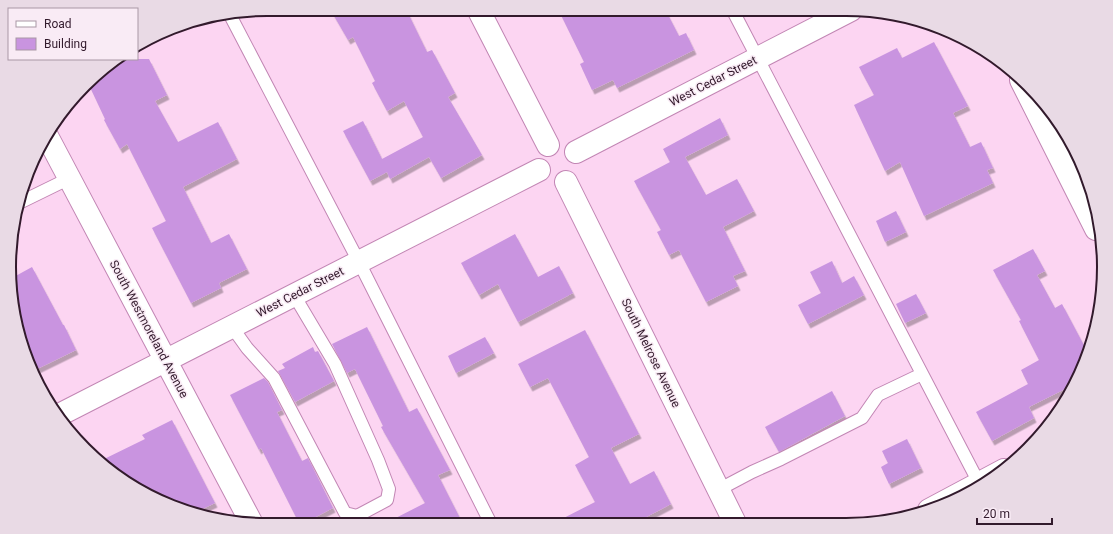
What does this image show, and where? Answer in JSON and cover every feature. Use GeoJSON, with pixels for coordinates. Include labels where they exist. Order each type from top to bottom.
{"type":"FeatureCollection","features":[{"type":"Feature","properties":{"kind":"street"},"geometry":{"type":"LineString","coordinates":[[482,16],[548,145]]}},
{"type":"Feature","properties":{"kind":"street","name":"West Cedar Street"},"geometry":{"type":"LineString","coordinates":[[576,152],[839,16]]}},
{"type":"Feature","properties":{"kind":"street"},"geometry":{"type":"LineString","coordinates":[[1029,96],[1093,223]]}},
{"type":"Feature","properties":{"kind":"street","name":"South Westmoreland Avenue"},"geometry":{"type":"LineString","coordinates":[[50,140],[248,517]]}},
{"type":"Feature","properties":{"kind":"street"},"geometry":{"type":"LineString","coordinates":[[560,143],[566,144],[576,152],[578,157],[578,169],[566,182],[550,182],[539,170],[538,164],[540,153],[548,145],[560,143]]}},
{"type":"Feature","properties":{"kind":"street","name":"West Cedar Street"},"geometry":{"type":"LineString","coordinates":[[63,413],[539,170]]}},
{"type":"Feature","properties":{"kind":"street","name":"South Melrose Avenue"},"geometry":{"type":"LineString","coordinates":[[566,182],[732,518]]}},
{"type":"Feature","properties":{"kind":"lane"},"geometry":{"type":"LineString","coordinates":[[736,16],[978,480]]}},
{"type":"Feature","properties":{"kind":"lane"},"geometry":{"type":"LineString","coordinates":[[232,18],[488,518]]}},
{"type":"Feature","properties":{"kind":"lane"},"geometry":{"type":"LineString","coordinates":[[25,200],[70,178]]}},
{"type":"Feature","properties":{"kind":"lane"},"geometry":{"type":"LineString","coordinates":[[232,327],[247,348],[274,378],[345,513],[357,516],[388,500],[388,489],[378,460],[335,364],[294,295]]}},
{"type":"Feature","properties":{"kind":"lane"},"geometry":{"type":"LineString","coordinates":[[718,490],[862,418],[878,395],[922,374]]}},
{"type":"Feature","properties":{"kind":"building"},"geometry":{"type":"Polygon","coordinates":[[[334,16],[409,16],[427,52],[432,50],[455,93],[448,97],[482,155],[441,178],[429,157],[390,179],[387,172],[370,181],[343,131],[363,121],[382,159],[423,137],[404,101],[387,111],[372,83],[375,81],[353,37],[348,40],[334,16]]]}},
{"type":"Feature","properties":{"kind":"building"},"geometry":{"type":"Polygon","coordinates":[[[561,16],[669,16],[679,36],[686,33],[694,50],[617,88],[613,80],[592,90],[580,64],[584,62],[561,16]]]}},
{"type":"Feature","properties":{"kind":"building"},"geometry":{"type":"Polygon","coordinates":[[[934,42],[968,106],[953,113],[970,147],[981,142],[993,168],[987,170],[993,183],[924,216],[900,162],[885,171],[854,105],[874,95],[859,67],[897,48],[902,58],[934,42]]]}},
{"type":"Feature","properties":{"kind":"building"},"geometry":{"type":"Polygon","coordinates":[[[149,59],[167,95],[155,101],[178,142],[218,122],[237,159],[183,187],[211,243],[229,234],[247,269],[219,283],[221,288],[191,303],[152,228],[166,221],[127,144],[120,149],[104,120],[105,119],[91,89],[102,78],[125,60],[149,59]]]}},
{"type":"Feature","properties":{"kind":"building"},"geometry":{"type":"Polygon","coordinates":[[[720,118],[728,135],[685,157],[706,195],[737,179],[754,211],[723,227],[745,271],[733,276],[738,286],[706,302],[679,250],[669,255],[657,232],[661,230],[634,181],[670,162],[663,149],[720,118]]]}},
{"type":"Feature","properties":{"kind":"building"},"geometry":{"type":"Polygon","coordinates":[[[896,211],[906,232],[885,242],[876,221],[896,211]]]}},
{"type":"Feature","properties":{"kind":"building"},"geometry":{"type":"Polygon","coordinates":[[[515,234],[538,277],[559,266],[573,293],[518,322],[498,284],[479,295],[461,263],[515,234]]]}},
{"type":"Feature","properties":{"kind":"building"},"geometry":{"type":"Polygon","coordinates":[[[1033,249],[1045,271],[1037,275],[1055,308],[1062,304],[1084,346],[1065,389],[1029,407],[1034,418],[992,441],[976,412],[1028,384],[1021,370],[1039,360],[1019,321],[1021,320],[993,270],[1033,249]]]}},
{"type":"Feature","properties":{"kind":"building"},"geometry":{"type":"Polygon","coordinates":[[[832,261],[842,283],[854,276],[864,295],[808,324],[798,305],[821,293],[810,272],[832,261]]]}},
{"type":"Feature","properties":{"kind":"building"},"geometry":{"type":"Polygon","coordinates":[[[32,267],[76,350],[38,369],[29,348],[21,316],[18,300],[17,276],[32,267]]]}},
{"type":"Feature","properties":{"kind":"building"},"geometry":{"type":"Polygon","coordinates":[[[916,294],[926,313],[905,323],[896,304],[916,294]]]}},
{"type":"Feature","properties":{"kind":"building"},"geometry":{"type":"Polygon","coordinates":[[[367,327],[409,412],[417,408],[450,470],[438,475],[460,518],[396,518],[425,503],[381,427],[383,426],[355,369],[347,373],[332,344],[367,327]]]}},
{"type":"Feature","properties":{"kind":"building"},"geometry":{"type":"Polygon","coordinates":[[[585,330],[639,434],[611,448],[630,484],[654,471],[671,504],[644,518],[564,518],[595,502],[575,465],[589,457],[548,378],[530,387],[518,364],[585,330]]]}},
{"type":"Feature","properties":{"kind":"building"},"geometry":{"type":"Polygon","coordinates":[[[485,337],[494,353],[456,373],[448,356],[485,337]]]}},
{"type":"Feature","properties":{"kind":"building"},"geometry":{"type":"Polygon","coordinates":[[[313,347],[315,352],[318,351],[334,381],[295,402],[278,371],[285,368],[282,364],[313,347]]]}},
{"type":"Feature","properties":{"kind":"building"},"geometry":{"type":"Polygon","coordinates":[[[264,378],[268,382],[282,410],[277,412],[302,461],[308,458],[333,508],[314,518],[296,518],[261,448],[259,450],[230,395],[264,378]]]}},
{"type":"Feature","properties":{"kind":"building"},"geometry":{"type":"Polygon","coordinates":[[[832,391],[845,416],[779,452],[765,427],[832,391]]]}},
{"type":"Feature","properties":{"kind":"building"},"geometry":{"type":"Polygon","coordinates":[[[172,420],[215,503],[202,509],[171,499],[141,484],[105,459],[145,439],[142,435],[172,420]]]}},
{"type":"Feature","properties":{"kind":"building"},"geometry":{"type":"Polygon","coordinates":[[[907,439],[921,468],[889,484],[881,467],[888,463],[882,451],[907,439]]]}}]}
